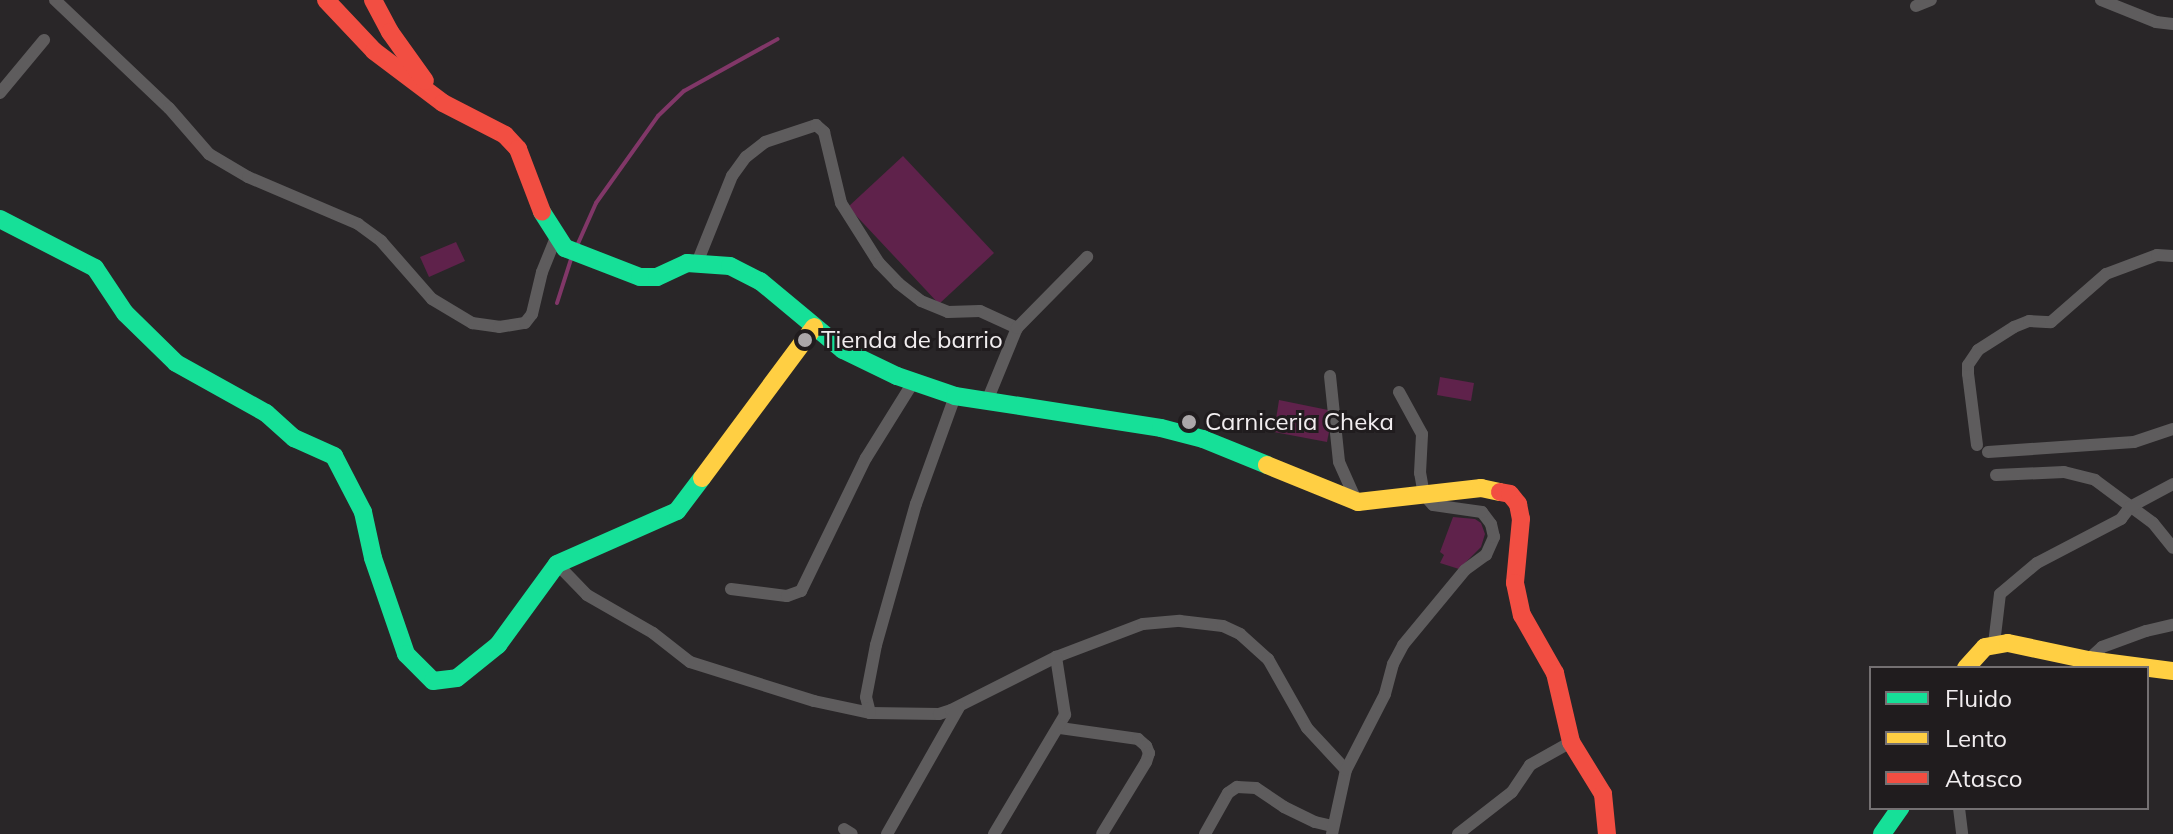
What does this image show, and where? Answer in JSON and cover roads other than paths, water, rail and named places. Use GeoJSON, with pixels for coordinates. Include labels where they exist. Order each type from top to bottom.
{"type":"FeatureCollection","features":[{"type":"Feature","properties":{"kind":"main road"},"geometry":{"type":"LineString","coordinates":[[326,0],[374,51],[443,103],[505,135],[518,149],[560,243],[584,257],[640,277],[657,277],[697,263],[730,266],[760,281],[814,327],[871,366],[955,396],[1189,435],[1262,461],[1358,502],[1481,488],[1510,494],[1518,504],[1521,519],[1515,583],[1522,615],[1562,693],[1571,742],[1603,794],[1607,834]]}},
{"type":"Feature","properties":{"kind":"main road"},"geometry":{"type":"LineString","coordinates":[[373,0],[408,58],[443,103]]}},
{"type":"Feature","properties":{"kind":"main road"},"geometry":{"type":"LineString","coordinates":[[0,219],[95,268],[125,313],[176,363],[266,413],[294,438],[334,456],[363,512],[373,558],[406,654],[433,681],[457,678],[498,645],[557,564],[677,511],[814,327]]}},
{"type":"Feature","properties":{"kind":"main road"},"geometry":{"type":"LineString","coordinates":[[1967,666],[1975,654],[1994,644],[2008,643],[2134,666]]}},
{"type":"Feature","properties":{"kind":"main road"},"geometry":{"type":"LineString","coordinates":[[2149,668],[2173,671]]}},
{"type":"Feature","properties":{"kind":"main road"},"geometry":{"type":"LineString","coordinates":[[1882,834],[1899,810]]}},
{"type":"Feature","properties":{"kind":"street"},"geometry":{"type":"LineString","coordinates":[[55,0],[169,108],[209,154],[248,177],[358,224],[381,241],[432,299],[472,323],[499,327],[525,323],[532,314],[542,272],[560,243]]}},
{"type":"Feature","properties":{"kind":"street"},"geometry":{"type":"LineString","coordinates":[[1916,6],[1931,0]]}},
{"type":"Feature","properties":{"kind":"street"},"geometry":{"type":"LineString","coordinates":[[2101,0],[2156,22],[2173,24]]}},
{"type":"Feature","properties":{"kind":"street"},"geometry":{"type":"LineString","coordinates":[[0,93],[44,40]]}},
{"type":"Feature","properties":{"kind":"street"},"geometry":{"type":"LineString","coordinates":[[697,263],[732,176],[746,157],[765,142],[816,125],[824,132],[841,203],[879,263],[898,283],[921,301],[948,312],[980,311],[1017,328]]}},
{"type":"Feature","properties":{"kind":"street"},"geometry":{"type":"LineString","coordinates":[[2173,256],[2157,255],[2106,274],[2051,322],[2029,321],[2014,327],[1978,350],[1968,365],[1982,448],[2134,442],[2173,429]]}},
{"type":"Feature","properties":{"kind":"street"},"geometry":{"type":"LineString","coordinates":[[987,401],[1017,328],[1087,257]]}},
{"type":"Feature","properties":{"kind":"street"},"geometry":{"type":"LineString","coordinates":[[1330,376],[1339,462],[1344,480],[1358,502]]}},
{"type":"Feature","properties":{"kind":"street"},"geometry":{"type":"LineString","coordinates":[[731,589],[787,596],[801,591],[866,458],[914,381]]}},
{"type":"Feature","properties":{"kind":"street"},"geometry":{"type":"LineString","coordinates":[[1205,834],[1228,793],[1237,787],[1247,786],[1333,830],[1346,770],[1385,694],[1393,664],[1403,645],[1447,589],[1492,547],[1493,531],[1482,512],[1433,505],[1424,495],[1420,473],[1422,434],[1399,392]]}},
{"type":"Feature","properties":{"kind":"street"},"geometry":{"type":"LineString","coordinates":[[870,713],[866,697],[876,645],[916,504],[955,396]]}},
{"type":"Feature","properties":{"kind":"street"},"geometry":{"type":"LineString","coordinates":[[1996,475],[2078,474],[2112,491],[2153,523],[2173,548]]}},
{"type":"Feature","properties":{"kind":"street"},"geometry":{"type":"LineString","coordinates":[[1994,644],[2000,594],[2037,563],[2121,519],[2130,507],[2173,484]]}},
{"type":"Feature","properties":{"kind":"street"},"geometry":{"type":"LineString","coordinates":[[557,564],[587,595],[653,633],[690,662],[814,701],[870,713],[939,714],[959,707],[1056,657],[1143,624],[1180,621],[1223,626],[1240,634],[1268,659],[1307,728],[1346,770]]}},
{"type":"Feature","properties":{"kind":"street"},"geometry":{"type":"LineString","coordinates":[[2088,660],[2102,647],[2173,625]]}},
{"type":"Feature","properties":{"kind":"street"},"geometry":{"type":"LineString","coordinates":[[994,834],[1060,728],[1065,703],[1056,657]]}},
{"type":"Feature","properties":{"kind":"street"},"geometry":{"type":"LineString","coordinates":[[887,834],[959,707]]}},
{"type":"Feature","properties":{"kind":"street"},"geometry":{"type":"LineString","coordinates":[[1060,728],[1138,739],[1146,746],[1146,762],[1102,834]]}},
{"type":"Feature","properties":{"kind":"street"},"geometry":{"type":"LineString","coordinates":[[1458,834],[1512,792],[1530,765],[1571,742]]}},
{"type":"Feature","properties":{"kind":"street"},"geometry":{"type":"LineString","coordinates":[[1959,810],[1962,834]]}},
{"type":"Feature","properties":{"kind":"waterway"},"geometry":{"type":"LineString","coordinates":[[576,248],[596,203],[658,116],[684,91],[778,39]]}},
{"type":"Feature","properties":{"kind":"waterway"},"geometry":{"type":"LineString","coordinates":[[557,303],[572,256]]}},
{"type":"Feature","properties":{"kind":"place","name":"Tienda de barrio"},"geometry":{"type":"Point","coordinates":[805,340]}},
{"type":"Feature","properties":{"kind":"place","name":"Carniceria Cheka"},"geometry":{"type":"Point","coordinates":[1189,422]}}]}
